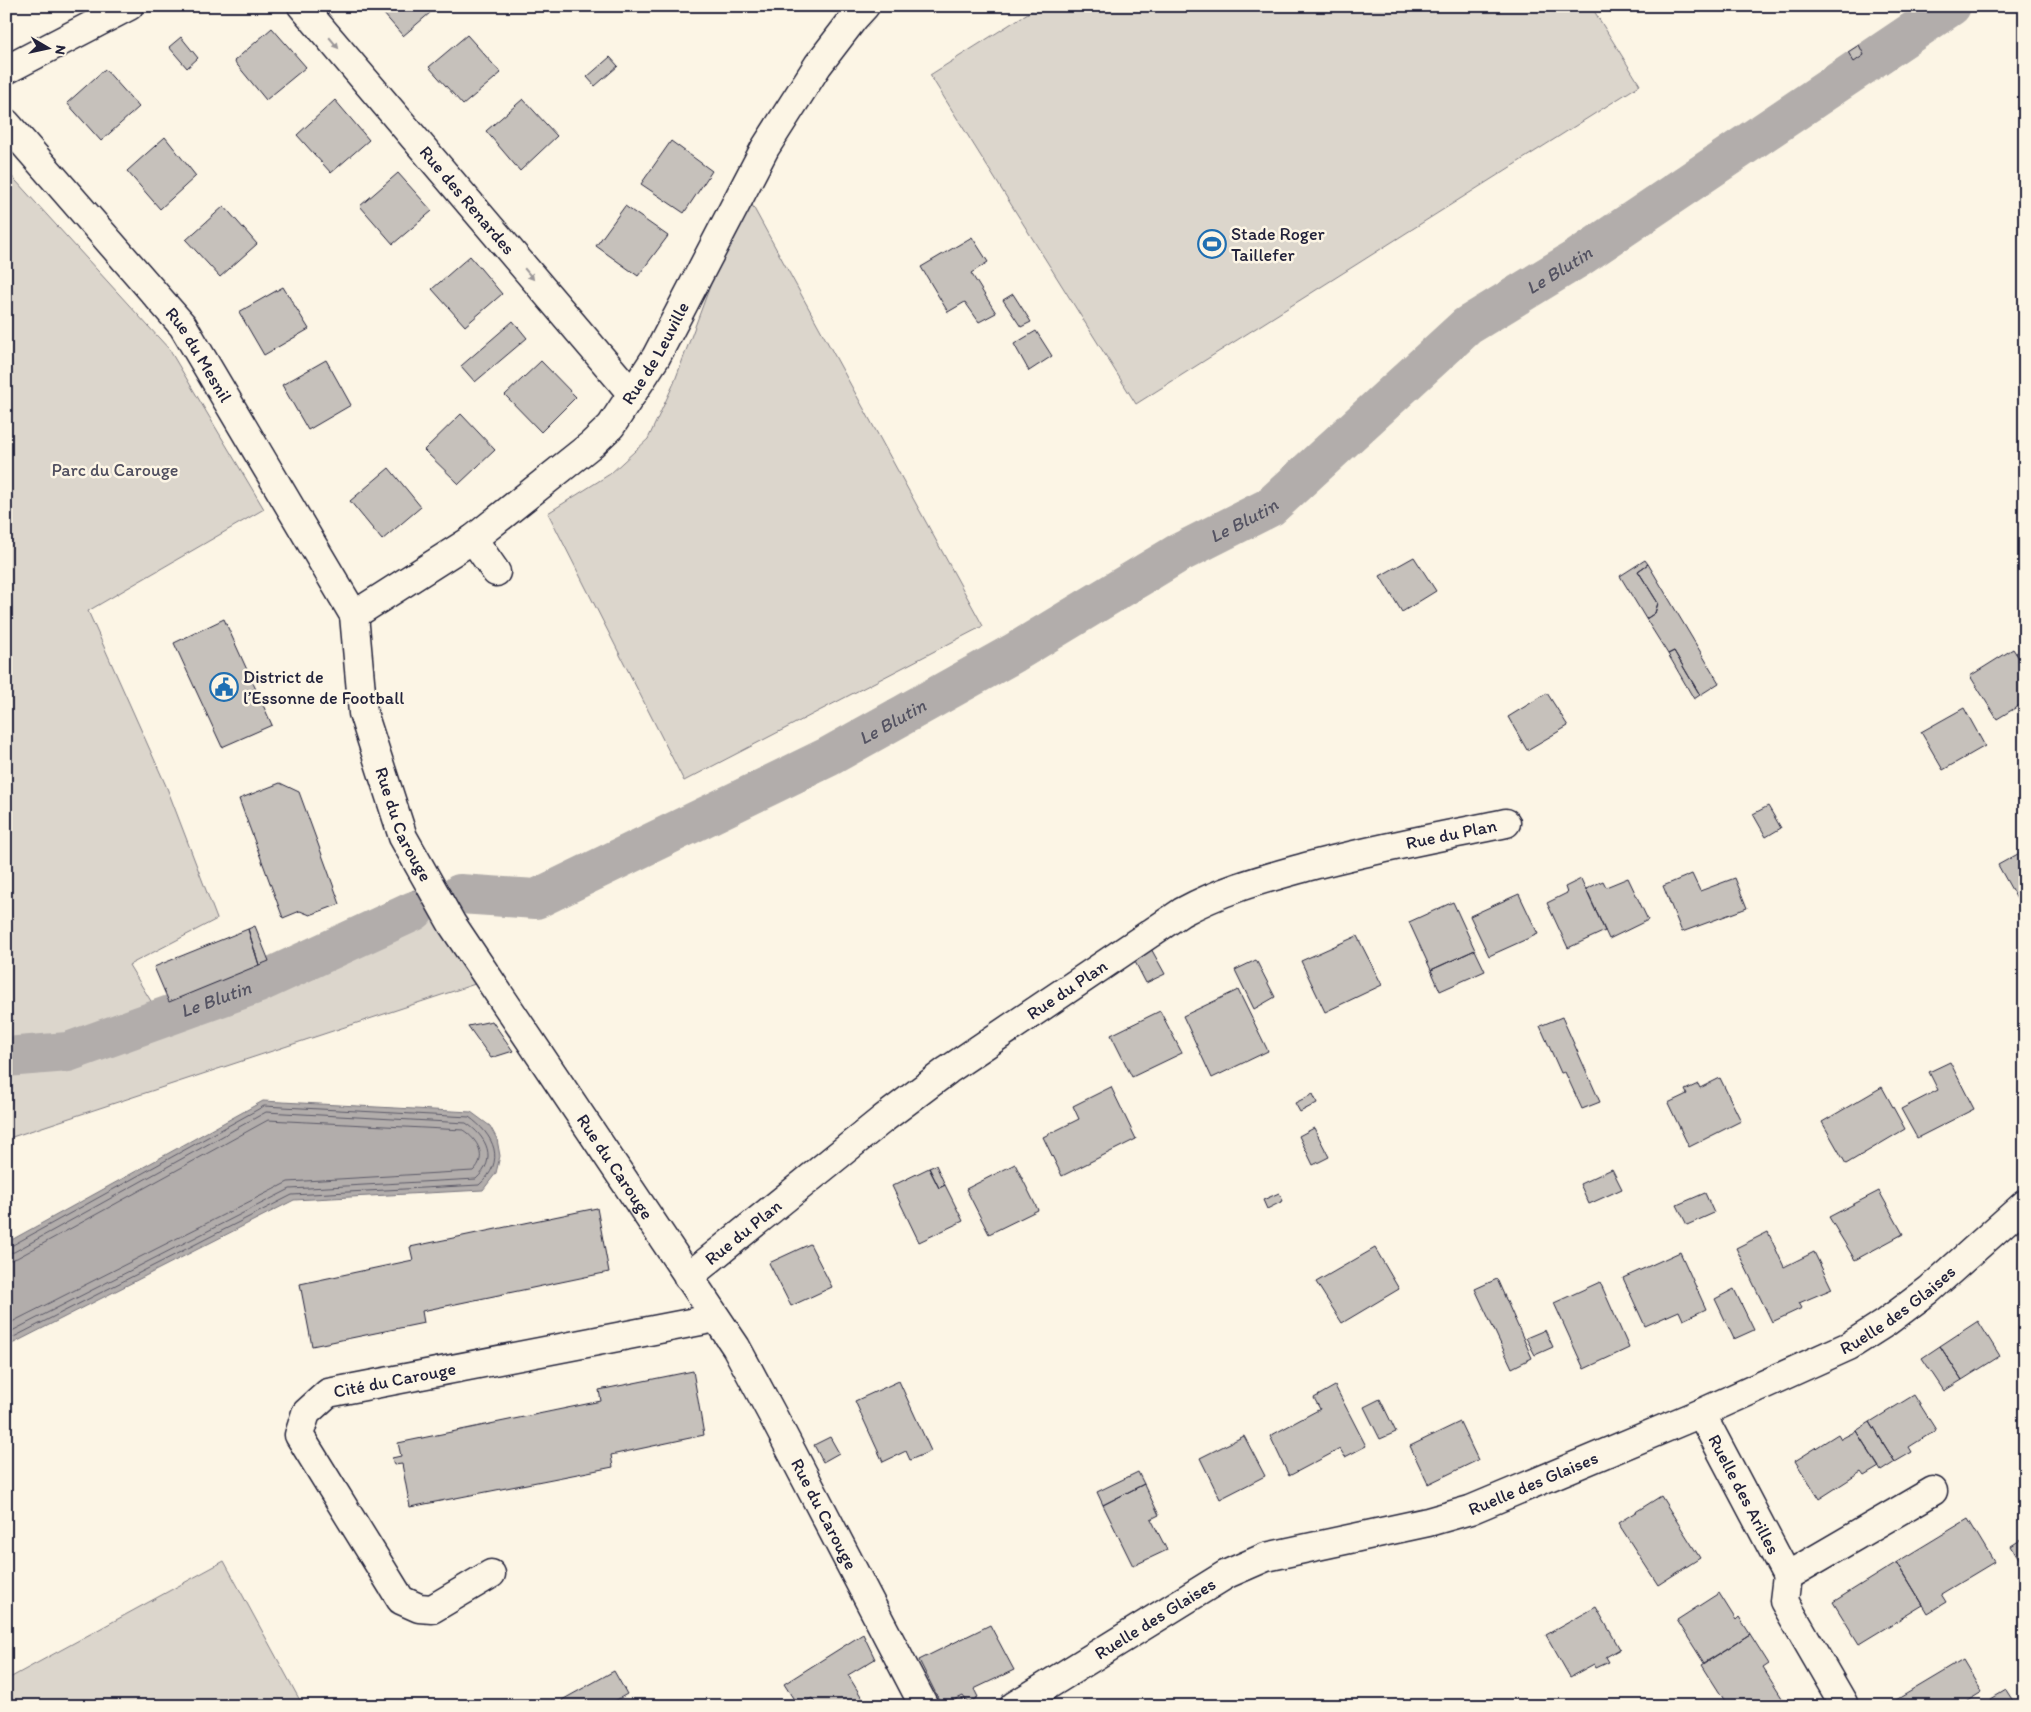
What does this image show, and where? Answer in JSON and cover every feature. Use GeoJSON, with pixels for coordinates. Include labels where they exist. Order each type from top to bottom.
{"type":"FeatureCollection","features":[{"type":"Feature","properties":{"kind":"street"},"geometry":{"type":"LineString","coordinates":[[6,70],[128,6]]}},
{"type":"Feature","properties":{"kind":"street","name":"Rue des Renardes"},"geometry":{"type":"LineString","coordinates":[[302,6],[632,394]]}},
{"type":"Feature","properties":{"kind":"street","name":"Rue de Leuville"},"geometry":{"type":"LineString","coordinates":[[354,615],[473,540],[592,444],[611,426],[656,358],[764,148],[818,65],[865,6]]}},
{"type":"Feature","properties":{"kind":"street","name":"Rue du Mesnil"},"geometry":{"type":"LineString","coordinates":[[6,123],[183,326],[354,615]]}},
{"type":"Feature","properties":{"kind":"street"},"geometry":{"type":"LineString","coordinates":[[473,540],[496,572]]}},
{"type":"Feature","properties":{"kind":"street","name":"Rue du Carouge"},"geometry":{"type":"LineString","coordinates":[[354,615],[363,713],[403,837],[452,924],[736,1347],[924,1706]]}},
{"type":"Feature","properties":{"kind":"street","name":"Rue du Plan"},"geometry":{"type":"LineString","coordinates":[[688,1277],[883,1119],[948,1070],[1182,912],[1212,896],[1242,884],[1352,854],[1506,823]]}},
{"type":"Feature","properties":{"kind":"street","name":"Ruelle des Glaises"},"geometry":{"type":"LineString","coordinates":[[1014,1706],[1227,1574],[1266,1557],[1428,1522],[1470,1510],[1701,1413],[1849,1346],[1886,1323],[1929,1290],[2025,1204]]}},
{"type":"Feature","properties":{"kind":"street","name":"Cité du Carouge"},"geometry":{"type":"LineString","coordinates":[[491,1574],[432,1609],[418,1608],[401,1600],[299,1435],[306,1412],[328,1392],[716,1318]]}},
{"type":"Feature","properties":{"kind":"street","name":"Ruelle des Arilles"},"geometry":{"type":"LineString","coordinates":[[1701,1413],[1787,1576],[1784,1602],[1842,1704]]}},
{"type":"Feature","properties":{"kind":"street","name":"Ruelle des Arilles"},"geometry":{"type":"LineString","coordinates":[[1787,1576],[1933,1491]]}},
{"type":"Feature","properties":{"kind":"green space","name":"Stade Roger Taillefer"},"geometry":{"type":"Polygon","coordinates":[[[1039,6],[1591,6],[1640,85],[1136,404],[930,75],[1039,6]]]}},
{"type":"Feature","properties":{"kind":"green space","name":"Parc du Carouge"},"geometry":{"type":"Polygon","coordinates":[[[6,170],[169,349],[264,509],[88,611],[167,788],[217,919],[129,965],[157,1011],[414,890],[478,983],[6,1139],[6,170]]]}},
{"type":"Feature","properties":{"kind":"green space"},"geometry":{"type":"Polygon","coordinates":[[[745,192],[983,626],[684,781],[548,513],[610,474],[648,439],[674,383],[745,192]]]}},
{"type":"Feature","properties":{"kind":"green space"},"geometry":{"type":"Polygon","coordinates":[[[224,1561],[303,1706],[6,1706],[6,1680],[224,1561]]]}},
{"type":"Feature","properties":{"kind":"water"},"geometry":{"type":"Polygon","coordinates":[[[263,1101],[471,1112],[490,1126],[497,1139],[500,1156],[496,1173],[483,1190],[294,1200],[6,1347],[6,1243],[263,1101]]]}},
{"type":"Feature","properties":{"kind":"building"},"geometry":{"type":"Polygon","coordinates":[[[377,6],[438,6],[403,36],[377,6]]]}},
{"type":"Feature","properties":{"kind":"building"},"geometry":{"type":"Polygon","coordinates":[[[272,28],[306,67],[266,100],[234,61],[272,28]]]}},
{"type":"Feature","properties":{"kind":"building"},"geometry":{"type":"Polygon","coordinates":[[[467,35],[501,73],[463,105],[429,67],[467,35]]]}},
{"type":"Feature","properties":{"kind":"building"},"geometry":{"type":"Polygon","coordinates":[[[181,37],[198,58],[187,68],[169,47],[181,37]]]}},
{"type":"Feature","properties":{"kind":"building"},"geometry":{"type":"Polygon","coordinates":[[[1859,45],[1864,55],[1854,62],[1848,52],[1859,45]]]}},
{"type":"Feature","properties":{"kind":"building"},"geometry":{"type":"Polygon","coordinates":[[[610,57],[618,66],[595,86],[587,77],[610,57]]]}},
{"type":"Feature","properties":{"kind":"building"},"geometry":{"type":"Polygon","coordinates":[[[105,69],[139,107],[101,141],[67,103],[105,69]]]}},
{"type":"Feature","properties":{"kind":"building"},"geometry":{"type":"Polygon","coordinates":[[[523,99],[557,136],[520,171],[486,131],[523,99]]]}},
{"type":"Feature","properties":{"kind":"building"},"geometry":{"type":"Polygon","coordinates":[[[335,100],[369,140],[331,173],[297,135],[335,100]]]}},
{"type":"Feature","properties":{"kind":"building"},"geometry":{"type":"Polygon","coordinates":[[[165,137],[196,176],[160,209],[127,171],[165,137]]]}},
{"type":"Feature","properties":{"kind":"building"},"geometry":{"type":"Polygon","coordinates":[[[671,141],[712,171],[684,213],[641,184],[671,141]]]}},
{"type":"Feature","properties":{"kind":"building"},"geometry":{"type":"Polygon","coordinates":[[[398,173],[432,211],[393,244],[360,206],[398,173]]]}},
{"type":"Feature","properties":{"kind":"building"},"geometry":{"type":"Polygon","coordinates":[[[224,206],[257,244],[220,277],[186,240],[224,206]]]}},
{"type":"Feature","properties":{"kind":"building"},"geometry":{"type":"Polygon","coordinates":[[[625,206],[668,236],[638,276],[596,246],[625,206]]]}},
{"type":"Feature","properties":{"kind":"building"},"geometry":{"type":"Polygon","coordinates":[[[972,237],[988,262],[971,273],[996,313],[979,322],[965,302],[948,312],[921,267],[972,237]]]}},
{"type":"Feature","properties":{"kind":"building"},"geometry":{"type":"Polygon","coordinates":[[[470,256],[502,294],[465,326],[432,289],[470,256]]]}},
{"type":"Feature","properties":{"kind":"building"},"geometry":{"type":"Polygon","coordinates":[[[283,287],[309,329],[264,355],[239,312],[283,287]]]}},
{"type":"Feature","properties":{"kind":"building"},"geometry":{"type":"Polygon","coordinates":[[[1013,294],[1031,322],[1021,327],[1003,300],[1013,294]]]}},
{"type":"Feature","properties":{"kind":"building"},"geometry":{"type":"Polygon","coordinates":[[[513,321],[527,338],[475,382],[461,366],[513,321]]]}},
{"type":"Feature","properties":{"kind":"building"},"geometry":{"type":"Polygon","coordinates":[[[1036,331],[1052,356],[1029,371],[1014,344],[1036,331]]]}},
{"type":"Feature","properties":{"kind":"building"},"geometry":{"type":"Polygon","coordinates":[[[326,360],[351,405],[308,430],[282,385],[326,360]]]}},
{"type":"Feature","properties":{"kind":"building"},"geometry":{"type":"Polygon","coordinates":[[[541,361],[576,397],[541,432],[505,395],[541,361]]]}},
{"type":"Feature","properties":{"kind":"building"},"geometry":{"type":"Polygon","coordinates":[[[461,414],[495,450],[459,484],[424,450],[461,414]]]}},
{"type":"Feature","properties":{"kind":"building"},"geometry":{"type":"Polygon","coordinates":[[[389,468],[421,507],[382,540],[350,501],[389,468]]]}},
{"type":"Feature","properties":{"kind":"building"},"geometry":{"type":"Polygon","coordinates":[[[1414,557],[1436,591],[1402,612],[1380,576],[1414,557]]]}},
{"type":"Feature","properties":{"kind":"building"},"geometry":{"type":"Polygon","coordinates":[[[1645,560],[1648,564],[1638,571],[1658,603],[1655,613],[1646,619],[1620,576],[1645,560]]]}},
{"type":"Feature","properties":{"kind":"building"},"geometry":{"type":"Polygon","coordinates":[[[1648,564],[1719,683],[1700,695],[1674,651],[1668,654],[1646,619],[1655,613],[1658,603],[1638,571],[1648,564]]]}},
{"type":"Feature","properties":{"kind":"building"},"geometry":{"type":"Polygon","coordinates":[[[224,619],[272,725],[222,747],[174,643],[224,619]]]}},
{"type":"Feature","properties":{"kind":"building"},"geometry":{"type":"Polygon","coordinates":[[[2025,648],[2025,667],[2016,653],[2025,648]]]}},
{"type":"Feature","properties":{"kind":"building"},"geometry":{"type":"Polygon","coordinates":[[[2013,649],[2025,667],[2025,702],[1997,719],[1970,676],[2013,649]]]}},
{"type":"Feature","properties":{"kind":"building"},"geometry":{"type":"Polygon","coordinates":[[[1674,651],[1700,695],[1694,699],[1668,654],[1674,651]]]}},
{"type":"Feature","properties":{"kind":"building"},"geometry":{"type":"Polygon","coordinates":[[[1547,693],[1568,726],[1527,750],[1508,717],[1547,693]]]}},
{"type":"Feature","properties":{"kind":"building"},"geometry":{"type":"Polygon","coordinates":[[[1964,708],[1985,746],[1943,770],[1921,732],[1964,708]]]}},
{"type":"Feature","properties":{"kind":"building"},"geometry":{"type":"Polygon","coordinates":[[[280,783],[299,792],[340,904],[310,915],[300,911],[283,918],[239,799],[280,783]]]}},
{"type":"Feature","properties":{"kind":"building"},"geometry":{"type":"Polygon","coordinates":[[[1768,806],[1781,828],[1766,837],[1753,814],[1768,806]]]}},
{"type":"Feature","properties":{"kind":"building"},"geometry":{"type":"Polygon","coordinates":[[[2025,850],[2025,895],[2017,899],[1998,865],[2025,850]]]}},
{"type":"Feature","properties":{"kind":"building"},"geometry":{"type":"Polygon","coordinates":[[[1692,874],[1700,891],[1735,878],[1747,908],[1682,932],[1663,886],[1692,874]]]}},
{"type":"Feature","properties":{"kind":"building"},"geometry":{"type":"Polygon","coordinates":[[[1628,878],[1648,920],[1609,939],[1586,889],[1603,881],[1606,887],[1628,878]]]}},
{"type":"Feature","properties":{"kind":"building"},"geometry":{"type":"Polygon","coordinates":[[[1581,879],[1605,931],[1568,948],[1547,903],[1567,893],[1565,887],[1581,879]]]}},
{"type":"Feature","properties":{"kind":"building"},"geometry":{"type":"Polygon","coordinates":[[[1519,894],[1538,934],[1489,956],[1470,916],[1519,894]]]}},
{"type":"Feature","properties":{"kind":"building"},"geometry":{"type":"Polygon","coordinates":[[[1453,902],[1475,950],[1431,970],[1409,922],[1453,902]]]}},
{"type":"Feature","properties":{"kind":"building"},"geometry":{"type":"Polygon","coordinates":[[[255,926],[269,961],[259,965],[248,929],[255,926]]]}},
{"type":"Feature","properties":{"kind":"building"},"geometry":{"type":"Polygon","coordinates":[[[248,929],[259,965],[169,1002],[154,967],[248,929]]]}},
{"type":"Feature","properties":{"kind":"building"},"geometry":{"type":"Polygon","coordinates":[[[1357,936],[1382,985],[1325,1012],[1301,961],[1357,936]]]}},
{"type":"Feature","properties":{"kind":"building"},"geometry":{"type":"Polygon","coordinates":[[[1149,945],[1165,974],[1146,983],[1132,956],[1149,945]]]}},
{"type":"Feature","properties":{"kind":"building"},"geometry":{"type":"Polygon","coordinates":[[[1475,950],[1485,971],[1440,991],[1431,970],[1475,950]]]}},
{"type":"Feature","properties":{"kind":"building"},"geometry":{"type":"Polygon","coordinates":[[[1256,960],[1275,997],[1254,1009],[1235,970],[1256,960]]]}},
{"type":"Feature","properties":{"kind":"building"},"geometry":{"type":"Polygon","coordinates":[[[1238,990],[1268,1051],[1212,1078],[1183,1016],[1238,990]]]}},
{"type":"Feature","properties":{"kind":"building"},"geometry":{"type":"Polygon","coordinates":[[[1160,1011],[1182,1053],[1132,1077],[1111,1035],[1160,1011]]]}},
{"type":"Feature","properties":{"kind":"building"},"geometry":{"type":"Polygon","coordinates":[[[1562,1017],[1600,1102],[1582,1109],[1565,1072],[1561,1073],[1540,1026],[1562,1017]]]}},
{"type":"Feature","properties":{"kind":"building"},"geometry":{"type":"Polygon","coordinates":[[[492,1021],[513,1051],[491,1058],[468,1026],[492,1021]]]}},
{"type":"Feature","properties":{"kind":"building"},"geometry":{"type":"Polygon","coordinates":[[[1950,1062],[1974,1109],[1917,1138],[1901,1109],[1938,1090],[1929,1072],[1950,1062]]]}},
{"type":"Feature","properties":{"kind":"building"},"geometry":{"type":"Polygon","coordinates":[[[1720,1078],[1741,1121],[1689,1147],[1668,1103],[1687,1094],[1685,1090],[1698,1084],[1700,1088],[1720,1078]]]}},
{"type":"Feature","properties":{"kind":"building"},"geometry":{"type":"Polygon","coordinates":[[[1111,1087],[1136,1139],[1062,1176],[1043,1137],[1079,1119],[1073,1106],[1111,1087]]]}},
{"type":"Feature","properties":{"kind":"building"},"geometry":{"type":"Polygon","coordinates":[[[1882,1087],[1905,1129],[1846,1164],[1822,1122],[1882,1087]]]}},
{"type":"Feature","properties":{"kind":"building"},"geometry":{"type":"Polygon","coordinates":[[[1313,1094],[1317,1103],[1300,1112],[1295,1103],[1313,1094]]]}},
{"type":"Feature","properties":{"kind":"building"},"geometry":{"type":"Polygon","coordinates":[[[1314,1128],[1329,1157],[1313,1165],[1299,1136],[1314,1128]]]}},
{"type":"Feature","properties":{"kind":"building"},"geometry":{"type":"Polygon","coordinates":[[[1015,1164],[1038,1210],[989,1234],[966,1189],[1015,1164]]]}},
{"type":"Feature","properties":{"kind":"building"},"geometry":{"type":"Polygon","coordinates":[[[936,1165],[945,1185],[939,1188],[929,1168],[936,1165]]]}},
{"type":"Feature","properties":{"kind":"building"},"geometry":{"type":"Polygon","coordinates":[[[929,1168],[939,1188],[945,1185],[963,1221],[919,1242],[892,1186],[929,1168]]]}},
{"type":"Feature","properties":{"kind":"building"},"geometry":{"type":"Polygon","coordinates":[[[1612,1169],[1622,1189],[1589,1204],[1580,1184],[1612,1169]]]}},
{"type":"Feature","properties":{"kind":"building"},"geometry":{"type":"Polygon","coordinates":[[[1879,1191],[1903,1234],[1855,1260],[1829,1217],[1879,1191]]]}},
{"type":"Feature","properties":{"kind":"building"},"geometry":{"type":"Polygon","coordinates":[[[1279,1193],[1283,1201],[1267,1209],[1263,1200],[1279,1193]]]}},
{"type":"Feature","properties":{"kind":"building"},"geometry":{"type":"Polygon","coordinates":[[[1705,1193],[1714,1213],[1687,1225],[1677,1205],[1705,1193]]]}},
{"type":"Feature","properties":{"kind":"building"},"geometry":{"type":"Polygon","coordinates":[[[597,1208],[609,1272],[422,1311],[424,1323],[312,1346],[300,1284],[413,1260],[410,1247],[597,1208]]]}},
{"type":"Feature","properties":{"kind":"building"},"geometry":{"type":"Polygon","coordinates":[[[1768,1232],[1784,1267],[1814,1252],[1832,1289],[1799,1303],[1802,1308],[1772,1322],[1736,1248],[1768,1232]]]}},
{"type":"Feature","properties":{"kind":"building"},"geometry":{"type":"Polygon","coordinates":[[[810,1244],[832,1287],[791,1306],[769,1263],[810,1244]]]}},
{"type":"Feature","properties":{"kind":"building"},"geometry":{"type":"Polygon","coordinates":[[[1375,1248],[1399,1289],[1342,1323],[1316,1282],[1375,1248]]]}},
{"type":"Feature","properties":{"kind":"building"},"geometry":{"type":"Polygon","coordinates":[[[1680,1252],[1706,1309],[1683,1320],[1679,1311],[1645,1326],[1623,1278],[1680,1252]]]}},
{"type":"Feature","properties":{"kind":"building"},"geometry":{"type":"Polygon","coordinates":[[[1497,1279],[1532,1358],[1512,1368],[1475,1289],[1497,1279]]]}},
{"type":"Feature","properties":{"kind":"building"},"geometry":{"type":"Polygon","coordinates":[[[1600,1282],[1629,1348],[1584,1369],[1554,1303],[1600,1282]]]}},
{"type":"Feature","properties":{"kind":"building"},"geometry":{"type":"Polygon","coordinates":[[[1734,1289],[1754,1330],[1734,1339],[1715,1299],[1734,1289]]]}},
{"type":"Feature","properties":{"kind":"building"},"geometry":{"type":"Polygon","coordinates":[[[1978,1321],[2000,1356],[1962,1380],[1940,1346],[1978,1321]]]}},
{"type":"Feature","properties":{"kind":"building"},"geometry":{"type":"Polygon","coordinates":[[[1545,1330],[1553,1347],[1535,1355],[1526,1338],[1545,1330]]]}},
{"type":"Feature","properties":{"kind":"building"},"geometry":{"type":"Polygon","coordinates":[[[1940,1346],[1962,1380],[1944,1391],[1922,1358],[1940,1346]]]}},
{"type":"Feature","properties":{"kind":"building"},"geometry":{"type":"Polygon","coordinates":[[[693,1371],[704,1435],[611,1455],[613,1467],[410,1507],[402,1464],[394,1465],[392,1458],[401,1456],[398,1443],[601,1401],[599,1390],[693,1371]]]}},
{"type":"Feature","properties":{"kind":"building"},"geometry":{"type":"Polygon","coordinates":[[[899,1381],[931,1451],[910,1460],[906,1451],[883,1462],[855,1401],[899,1381]]]}},
{"type":"Feature","properties":{"kind":"building"},"geometry":{"type":"Polygon","coordinates":[[[1335,1386],[1366,1446],[1345,1457],[1340,1449],[1289,1476],[1270,1436],[1320,1409],[1314,1398],[1335,1386]]]}},
{"type":"Feature","properties":{"kind":"building"},"geometry":{"type":"Polygon","coordinates":[[[1914,1395],[1936,1430],[1909,1447],[1912,1452],[1895,1462],[1870,1422],[1914,1395]]]}},
{"type":"Feature","properties":{"kind":"building"},"geometry":{"type":"Polygon","coordinates":[[[1380,1399],[1396,1432],[1380,1439],[1364,1407],[1380,1399]]]}},
{"type":"Feature","properties":{"kind":"building"},"geometry":{"type":"Polygon","coordinates":[[[1460,1422],[1478,1460],[1428,1484],[1410,1446],[1460,1422]]]}},
{"type":"Feature","properties":{"kind":"building"},"geometry":{"type":"Polygon","coordinates":[[[1870,1422],[1895,1462],[1881,1471],[1856,1431],[1870,1422]]]}},
{"type":"Feature","properties":{"kind":"building"},"geometry":{"type":"Polygon","coordinates":[[[1856,1431],[1879,1467],[1864,1476],[1861,1472],[1819,1499],[1795,1461],[1838,1434],[1841,1439],[1856,1431]]]}},
{"type":"Feature","properties":{"kind":"building"},"geometry":{"type":"Polygon","coordinates":[[[1244,1436],[1265,1476],[1220,1499],[1200,1458],[1244,1436]]]}},
{"type":"Feature","properties":{"kind":"building"},"geometry":{"type":"Polygon","coordinates":[[[830,1437],[839,1453],[823,1462],[814,1445],[830,1437]]]}},
{"type":"Feature","properties":{"kind":"building"},"geometry":{"type":"Polygon","coordinates":[[[1138,1472],[1144,1484],[1103,1505],[1097,1492],[1138,1472]]]}},
{"type":"Feature","properties":{"kind":"building"},"geometry":{"type":"Polygon","coordinates":[[[1144,1484],[1159,1515],[1151,1519],[1167,1550],[1133,1566],[1103,1505],[1144,1484]]]}},
{"type":"Feature","properties":{"kind":"building"},"geometry":{"type":"Polygon","coordinates":[[[1661,1496],[1700,1558],[1658,1585],[1618,1523],[1661,1496]]]}},
{"type":"Feature","properties":{"kind":"building"},"geometry":{"type":"Polygon","coordinates":[[[1968,1519],[1994,1562],[1941,1594],[1946,1602],[1928,1613],[1897,1562],[1968,1519]]]}},
{"type":"Feature","properties":{"kind":"building"},"geometry":{"type":"Polygon","coordinates":[[[2025,1537],[2025,1568],[2011,1546],[2025,1537]]]}},
{"type":"Feature","properties":{"kind":"building"},"geometry":{"type":"Polygon","coordinates":[[[1897,1562],[1923,1605],[1859,1644],[1833,1602],[1897,1562]]]}},
{"type":"Feature","properties":{"kind":"building"},"geometry":{"type":"Polygon","coordinates":[[[1719,1593],[1736,1620],[1739,1617],[1750,1634],[1704,1663],[1677,1620],[1719,1593]]]}},
{"type":"Feature","properties":{"kind":"building"},"geometry":{"type":"Polygon","coordinates":[[[1596,1607],[1620,1649],[1606,1657],[1609,1662],[1596,1668],[1594,1664],[1570,1677],[1546,1635],[1596,1607]]]}},
{"type":"Feature","properties":{"kind":"building"},"geometry":{"type":"Polygon","coordinates":[[[990,1625],[1014,1670],[974,1689],[978,1697],[968,1703],[963,1696],[942,1706],[919,1660],[990,1625]]]}},
{"type":"Feature","properties":{"kind":"building"},"geometry":{"type":"Polygon","coordinates":[[[863,1634],[875,1659],[848,1675],[867,1706],[817,1706],[812,1698],[798,1706],[784,1684],[863,1634]]]}},
{"type":"Feature","properties":{"kind":"building"},"geometry":{"type":"Polygon","coordinates":[[[1750,1634],[1769,1664],[1763,1668],[1782,1698],[1770,1706],[1728,1706],[1702,1665],[1750,1634]]]}},
{"type":"Feature","properties":{"kind":"building"},"geometry":{"type":"Polygon","coordinates":[[[1963,1660],[1982,1692],[1959,1706],[1886,1706],[1963,1660]]]}},
{"type":"Feature","properties":{"kind":"building"},"geometry":{"type":"Polygon","coordinates":[[[614,1671],[627,1694],[606,1706],[565,1706],[562,1700],[614,1671]]]}},
{"type":"Feature","properties":{"kind":"building"},"geometry":{"type":"Polygon","coordinates":[[[2006,1690],[2015,1704],[1996,1706],[1991,1699],[2006,1690]]]}},
{"type":"Feature","properties":{"kind":"waterway","name":"Le Blutin"},"geometry":{"type":"LineString","coordinates":[[460,894],[536,899],[828,757],[1014,653],[1177,554],[1270,507],[1467,326],[1578,258],[1951,6]]}},
{"type":"Feature","properties":{"kind":"waterway","name":"Le Blutin"},"geometry":{"type":"LineString","coordinates":[[6,1057],[68,1052],[256,984],[414,911]]}},
{"type":"Feature","properties":{"kind":"place","name":"Stade Roger Taillefer"},"geometry":{"type":"Point","coordinates":[1212,244]}},
{"type":"Feature","properties":{"kind":"place","name":"District de l’Essonne de Football"},"geometry":{"type":"Point","coordinates":[224,687]}}]}
